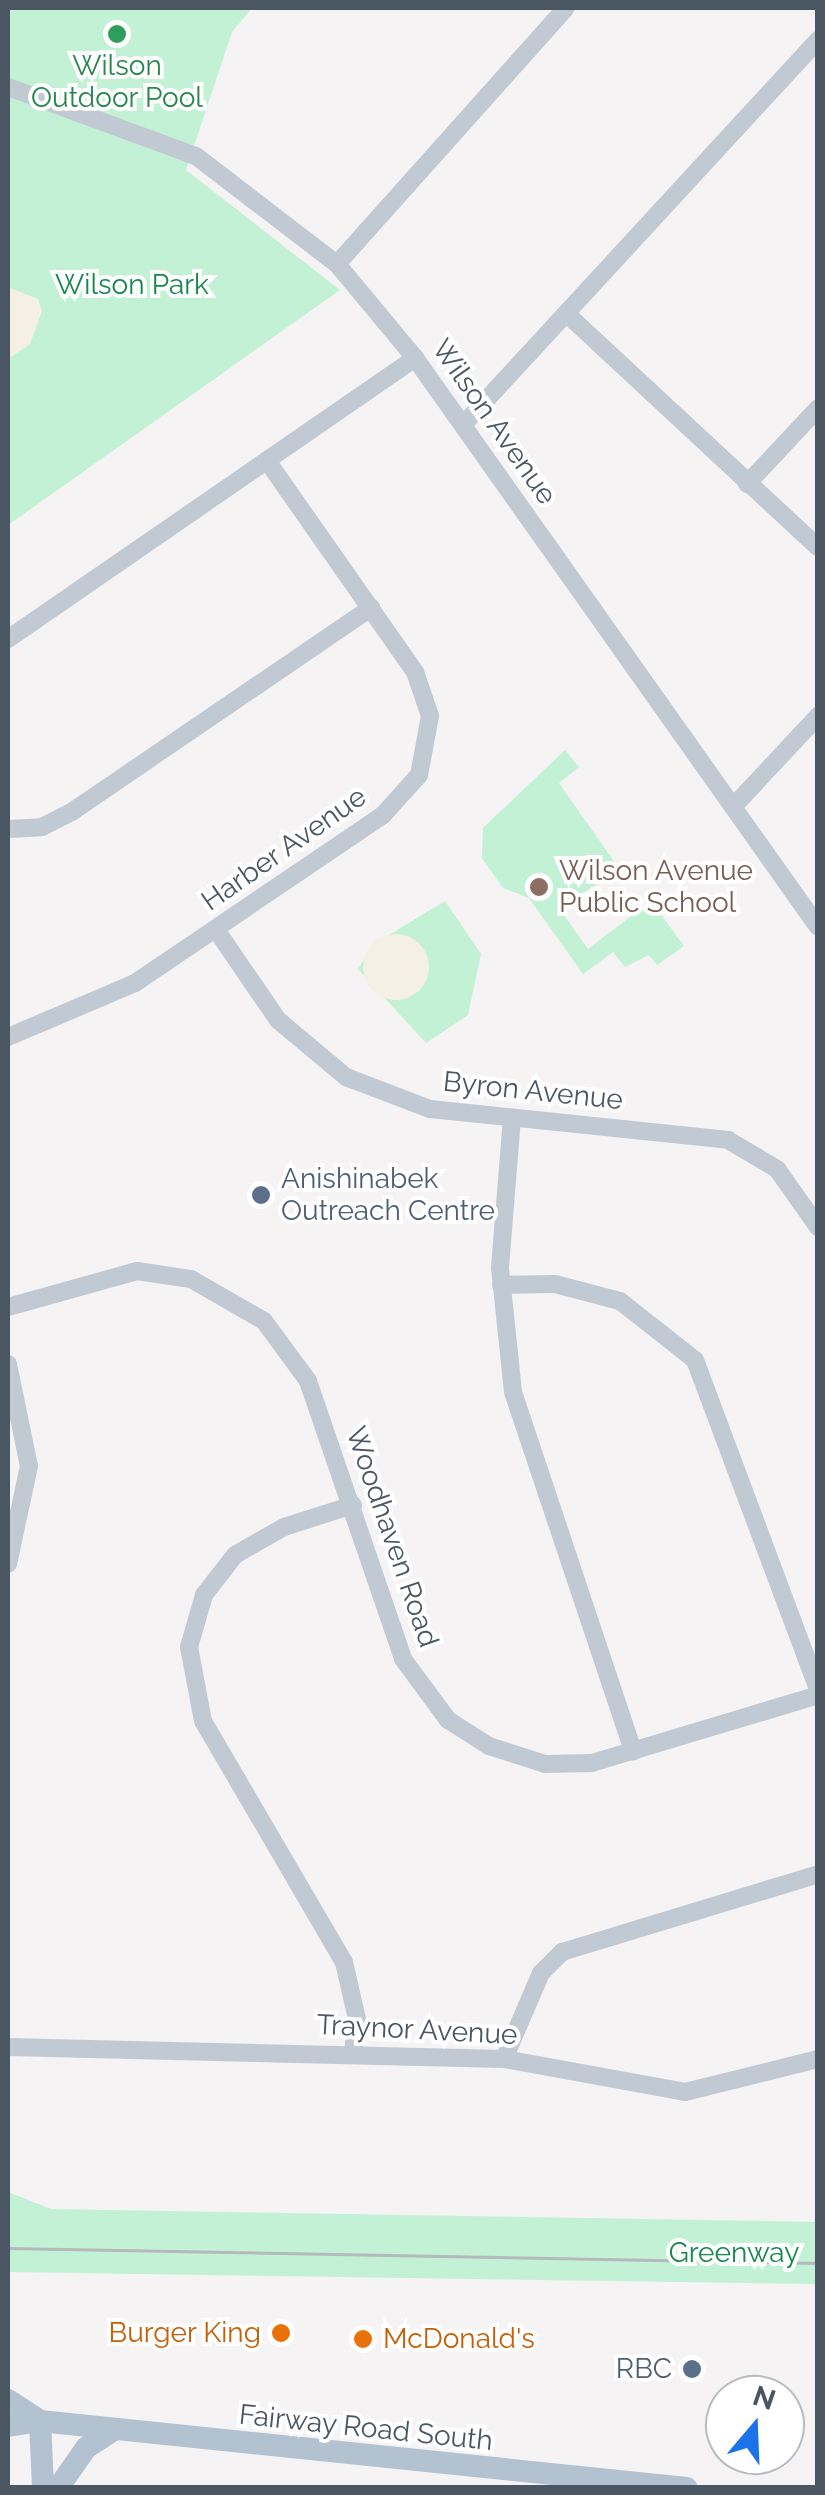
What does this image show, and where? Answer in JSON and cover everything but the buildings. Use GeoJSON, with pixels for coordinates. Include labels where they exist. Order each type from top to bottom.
{"type":"FeatureCollection","features":[{"type":"Feature","properties":{"kind":"main road"},"geometry":{"type":"LineString","coordinates":[[8,2400],[40,2421]]}},
{"type":"Feature","properties":{"kind":"main road"},"geometry":{"type":"LineString","coordinates":[[8,2426],[40,2421]]}},
{"type":"Feature","properties":{"kind":"main road"},"geometry":{"type":"LineString","coordinates":[[40,2421],[44,2488]]}},
{"type":"Feature","properties":{"kind":"main road","name":"Fairway Road South"},"geometry":{"type":"LineString","coordinates":[[40,2421],[687,2488]]}},
{"type":"Feature","properties":{"kind":"main road"},"geometry":{"type":"LineString","coordinates":[[58,2488],[86,2448],[112,2430]]}},
{"type":"Feature","properties":{"kind":"street"},"geometry":{"type":"LineString","coordinates":[[337,264],[566,8]]}},
{"type":"Feature","properties":{"kind":"street"},"geometry":{"type":"LineString","coordinates":[[464,425],[818,40]]}},
{"type":"Feature","properties":{"kind":"street","name":"Wilson Avenue"},"geometry":{"type":"LineString","coordinates":[[8,87],[196,156],[337,264],[416,358],[818,927]]}},
{"type":"Feature","properties":{"kind":"street"},"geometry":{"type":"LineString","coordinates":[[568,314],[818,547]]}},
{"type":"Feature","properties":{"kind":"street"},"geometry":{"type":"LineString","coordinates":[[8,639],[416,358]]}},
{"type":"Feature","properties":{"kind":"street"},"geometry":{"type":"LineString","coordinates":[[747,484],[818,408]]}},
{"type":"Feature","properties":{"kind":"street","name":"Harber Avenue"},"geometry":{"type":"LineString","coordinates":[[8,1037],[134,983],[383,815],[419,775],[427,704],[371,608],[268,461]]}},
{"type":"Feature","properties":{"kind":"street"},"geometry":{"type":"LineString","coordinates":[[8,829],[42,827],[73,812],[371,608]]}},
{"type":"Feature","properties":{"kind":"street"},"geometry":{"type":"LineString","coordinates":[[732,807],[818,716]]}},
{"type":"Feature","properties":{"kind":"street","name":"Byron Avenue"},"geometry":{"type":"LineString","coordinates":[[217,930],[278,1020],[346,1078],[430,1109],[728,1140],[777,1170],[818,1227]]}},
{"type":"Feature","properties":{"kind":"street"},"geometry":{"type":"LineString","coordinates":[[512,1118],[501,1285],[513,1392],[633,1751]]}},
{"type":"Feature","properties":{"kind":"street","name":"Woodhaven Road"},"geometry":{"type":"LineString","coordinates":[[8,1307],[137,1271],[229,1297],[264,1321],[308,1381],[403,1659],[448,1720],[488,1746],[545,1764],[633,1751],[818,1692]]}},
{"type":"Feature","properties":{"kind":"street"},"geometry":{"type":"LineString","coordinates":[[501,1285],[555,1284],[620,1301],[695,1360],[818,1692]]}},
{"type":"Feature","properties":{"kind":"street"},"geometry":{"type":"LineString","coordinates":[[8,1364],[29,1466],[8,1564]]}},
{"type":"Feature","properties":{"kind":"street"},"geometry":{"type":"LineString","coordinates":[[353,1505],[284,1526],[235,1555],[204,1595],[189,1647],[204,1720],[344,1962],[356,2007],[354,2053]]}},
{"type":"Feature","properties":{"kind":"street"},"geometry":{"type":"LineString","coordinates":[[504,2059],[541,1973],[562,1952],[818,1874]]}},
{"type":"Feature","properties":{"kind":"street","name":"Traynor Avenue"},"geometry":{"type":"LineString","coordinates":[[8,2047],[504,2059],[685,2092],[818,2060]]}},
{"type":"Feature","properties":{"kind":"green space","name":"Wilson Park"},"geometry":{"type":"Polygon","coordinates":[[[8,8],[252,8],[232,32],[186,170],[340,290],[8,525],[8,8]]]}},
{"type":"Feature","properties":{"kind":"green space"},"geometry":{"type":"Polygon","coordinates":[[[565,750],[579,767],[559,783],[620,870],[559,908],[588,949],[651,901],[684,946],[657,965],[649,955],[625,967],[613,952],[583,974],[529,898],[503,888],[482,858],[483,828],[565,750]]]}},
{"type":"Feature","properties":{"kind":"green space"},"geometry":{"type":"Polygon","coordinates":[[[445,901],[481,954],[468,1015],[426,1043],[358,969],[374,944],[445,901]]]}},
{"type":"Feature","properties":{"kind":"green space","name":"Greenway"},"geometry":{"type":"Polygon","coordinates":[[[8,2192],[51,2209],[817,2222],[817,2284],[8,2272],[8,2192]]]}},
{"type":"Feature","properties":{"kind":"sand"},"geometry":{"type":"Polygon","coordinates":[[[8,287],[38,299],[42,311],[30,344],[8,359],[8,287]]]}},
{"type":"Feature","properties":{"kind":"sand"},"geometry":{"type":"Polygon","coordinates":[[[396,934],[419,944],[429,967],[419,990],[396,1000],[373,990],[363,967],[373,944],[396,934]]]}},
{"type":"Feature","properties":{"kind":"tram line"},"geometry":{"type":"LineString","coordinates":[[8,2248],[818,2263]]}},
{"type":"Feature","properties":{"kind":"place","name":"Wilson Outdoor Pool"},"geometry":{"type":"Point","coordinates":[117,34]}},
{"type":"Feature","properties":{"kind":"place","name":"Wilson Avenue Public School"},"geometry":{"type":"Point","coordinates":[539,887]}},
{"type":"Feature","properties":{"kind":"place","name":"Anishinabek Outreach Centre"},"geometry":{"type":"Point","coordinates":[261,1195]}},
{"type":"Feature","properties":{"kind":"place","name":"Burger King"},"geometry":{"type":"Point","coordinates":[281,2333]}},
{"type":"Feature","properties":{"kind":"place","name":"McDonald's"},"geometry":{"type":"Point","coordinates":[363,2339]}},
{"type":"Feature","properties":{"kind":"place","name":"RBC"},"geometry":{"type":"Point","coordinates":[692,2369]}}]}
